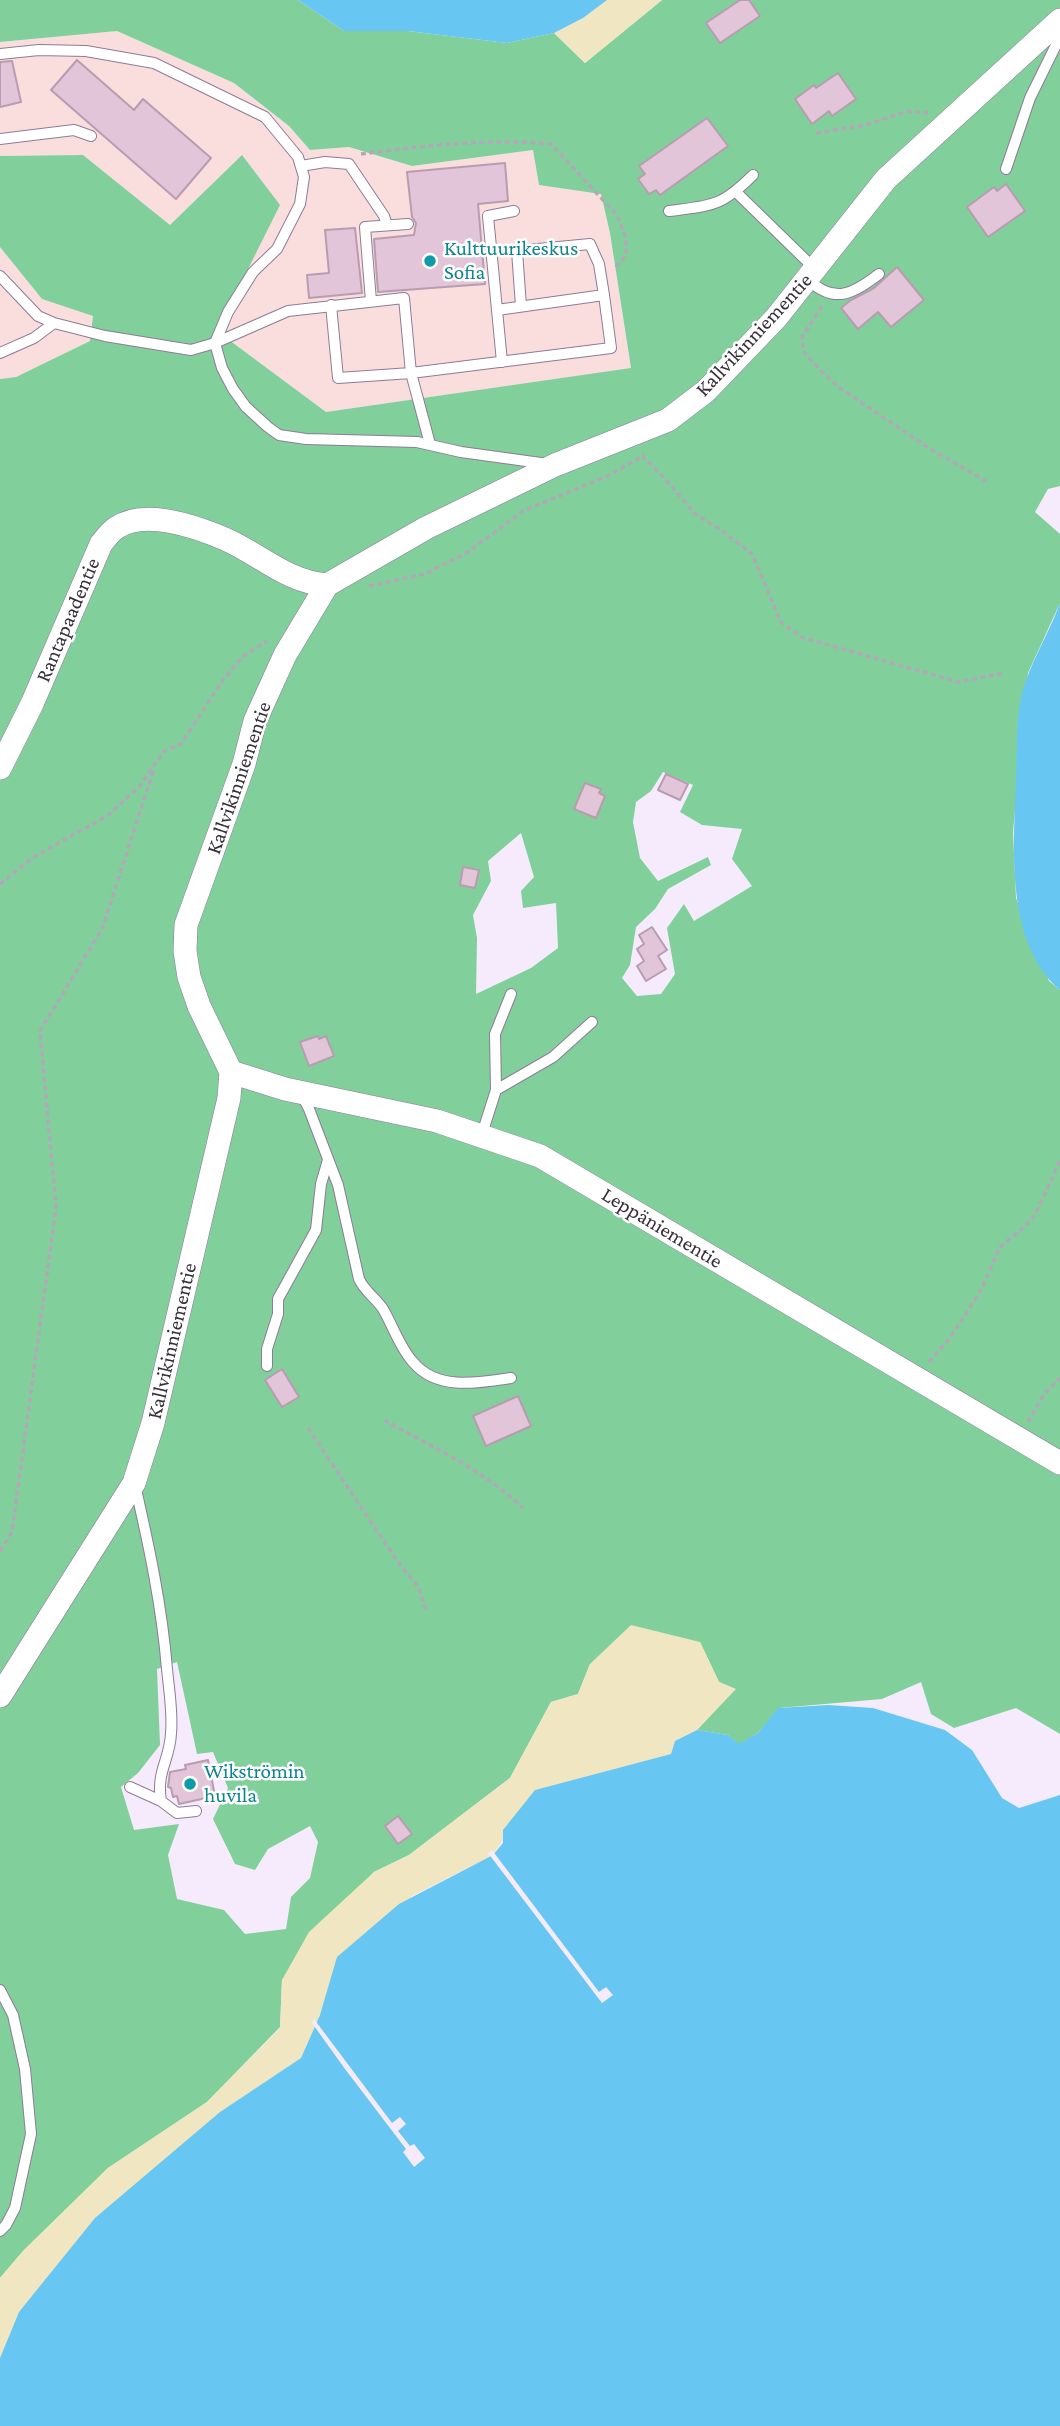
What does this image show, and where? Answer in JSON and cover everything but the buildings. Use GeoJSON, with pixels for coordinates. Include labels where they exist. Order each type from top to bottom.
{"type":"FeatureCollection","features":[{"type":"Feature","properties":{"kind":"street","name":"Kallvikinniementie"},"geometry":{"type":"LineString","coordinates":[[0,1696],[134,1483],[153,1423],[229,1098],[231,1072],[199,1006],[189,977],[185,951],[186,925],[244,764],[255,721],[285,655],[327,585],[426,528],[555,465],[668,420],[706,391],[776,318],[886,179],[1059,20]]}},
{"type":"Feature","properties":{"kind":"street","name":"Rantapaadentie"},"geometry":{"type":"LineString","coordinates":[[3,755],[101,544],[116,528],[135,521],[157,519],[181,524],[226,540],[276,570],[308,584],[327,585]]}},
{"type":"Feature","properties":{"kind":"street","name":"Leppäniementie"},"geometry":{"type":"LineString","coordinates":[[231,1072],[300,1092],[437,1121],[540,1156],[1060,1463]]}},
{"type":"Feature","properties":{"kind":"lane"},"geometry":{"type":"LineString","coordinates":[[1006,169],[1030,98],[1059,39],[1059,20]]}},
{"type":"Feature","properties":{"kind":"lane"},"geometry":{"type":"LineString","coordinates":[[0,54],[39,50],[86,51],[154,63],[265,117],[298,157],[304,177],[300,204],[277,249],[253,272],[228,312],[215,343],[222,368],[246,407],[279,435],[306,439],[417,442],[461,452],[555,465]]}},
{"type":"Feature","properties":{"kind":"lane"},"geometry":{"type":"LineString","coordinates":[[0,139],[74,130],[91,136]]}},
{"type":"Feature","properties":{"kind":"lane"},"geometry":{"type":"LineString","coordinates":[[301,166],[325,162],[349,164],[384,216],[387,225]]}},
{"type":"Feature","properties":{"kind":"lane"},"geometry":{"type":"LineString","coordinates":[[669,211],[721,202],[753,175]]}},
{"type":"Feature","properties":{"kind":"lane"},"geometry":{"type":"LineString","coordinates":[[736,192],[825,293],[846,293],[879,274]]}},
{"type":"Feature","properties":{"kind":"lane"},"geometry":{"type":"LineString","coordinates":[[502,362],[488,216],[513,211]]}},
{"type":"Feature","properties":{"kind":"lane"},"geometry":{"type":"LineString","coordinates":[[371,301],[365,227],[408,224]]}},
{"type":"Feature","properties":{"kind":"lane"},"geometry":{"type":"LineString","coordinates":[[331,305],[338,378],[411,373],[611,348],[599,264],[590,244],[517,251],[521,306]]}},
{"type":"Feature","properties":{"kind":"lane"},"geometry":{"type":"LineString","coordinates":[[0,276],[38,316],[54,323],[105,336],[191,350],[215,343],[288,311],[404,298],[411,373],[429,444]]}},
{"type":"Feature","properties":{"kind":"lane"},"geometry":{"type":"LineString","coordinates":[[497,310],[604,295]]}},
{"type":"Feature","properties":{"kind":"lane"},"geometry":{"type":"LineString","coordinates":[[0,353],[34,338],[54,323]]}},
{"type":"Feature","properties":{"kind":"lane"},"geometry":{"type":"LineString","coordinates":[[481,1137],[496,1090],[495,1034],[511,994]]}},
{"type":"Feature","properties":{"kind":"lane"},"geometry":{"type":"LineString","coordinates":[[496,1090],[554,1057],[592,1022]]}},
{"type":"Feature","properties":{"kind":"lane"},"geometry":{"type":"LineString","coordinates":[[300,1092],[309,1108],[347,1220],[359,1279],[364,1289],[381,1305],[412,1362],[431,1377],[453,1382],[476,1383],[511,1378]]}},
{"type":"Feature","properties":{"kind":"lane"},"geometry":{"type":"LineString","coordinates":[[267,1366],[267,1349],[278,1314],[278,1299],[316,1230],[321,1184],[328,1160]]}},
{"type":"Feature","properties":{"kind":"lane"},"geometry":{"type":"LineString","coordinates":[[134,1483],[152,1559],[163,1625],[169,1689],[172,1735],[159,1784],[162,1801]]}},
{"type":"Feature","properties":{"kind":"lane"},"geometry":{"type":"LineString","coordinates":[[130,1787],[162,1801],[177,1813],[196,1811]]}},
{"type":"Feature","properties":{"kind":"lane"},"geometry":{"type":"LineString","coordinates":[[0,1990],[13,2015],[25,2069],[31,2134],[15,2208],[0,2231]]}},
{"type":"Feature","properties":{"kind":"path"},"geometry":{"type":"LineString","coordinates":[[816,132],[866,125],[908,111],[932,114],[944,124]]}},
{"type":"Feature","properties":{"kind":"path"},"geometry":{"type":"LineString","coordinates":[[349,164],[355,155],[410,147],[515,141],[551,144],[617,215],[626,238],[626,256],[611,273],[601,279]]}},
{"type":"Feature","properties":{"kind":"path"},"geometry":{"type":"LineString","coordinates":[[834,295],[816,313],[802,337],[804,352],[840,388],[927,447],[989,483]]}},
{"type":"Feature","properties":{"kind":"path"},"geometry":{"type":"LineString","coordinates":[[622,438],[667,481],[695,514],[752,554],[781,622],[801,638],[958,682],[1004,673]]}},
{"type":"Feature","properties":{"kind":"path"},"geometry":{"type":"LineString","coordinates":[[0,884],[32,858],[107,816],[139,787],[164,751],[181,744],[221,683],[242,657],[272,636]]}},
{"type":"Feature","properties":{"kind":"path"},"geometry":{"type":"LineString","coordinates":[[0,1551],[12,1532],[56,1208],[40,1031],[102,929],[155,764]]}},
{"type":"Feature","properties":{"kind":"path"},"geometry":{"type":"LineString","coordinates":[[909,1374],[931,1361],[951,1337],[981,1290],[1000,1247],[1035,1215],[1060,1161]]}},
{"type":"Feature","properties":{"kind":"path"},"geometry":{"type":"LineString","coordinates":[[1018,1439],[1044,1394],[1060,1378]]}},
{"type":"Feature","properties":{"kind":"path"},"geometry":{"type":"LineString","coordinates":[[384,1420],[445,1452],[506,1492],[523,1508]]}},
{"type":"Feature","properties":{"kind":"path"},"geometry":{"type":"LineString","coordinates":[[308,1428],[402,1568],[418,1586],[426,1610]]}},
{"type":"Feature","properties":{"kind":"shaded area"},"geometry":{"type":"Polygon","coordinates":[[[117,31],[234,83],[289,126],[310,150],[349,147],[412,166],[533,150],[539,185],[601,193],[610,233],[631,369],[326,412],[217,331],[242,156],[170,225],[83,155],[0,156],[0,42],[117,31]]]}},
{"type":"Feature","properties":{"kind":"shaded area"},"geometry":{"type":"Polygon","coordinates":[[[0,247],[42,299],[93,315],[90,341],[16,377],[0,379],[0,247]]]}},
{"type":"Feature","properties":{"kind":"green space"},"geometry":{"type":"Polygon","coordinates":[[[0,0],[298,0],[344,31],[408,31],[507,43],[554,33],[585,63],[662,0],[1060,0],[1060,486],[1048,489],[1035,512],[1060,534],[1060,603],[1028,673],[1013,832],[1016,898],[1049,981],[1060,990],[1060,1734],[1016,1708],[954,1728],[931,1714],[921,1682],[882,1699],[779,1708],[758,1733],[739,1745],[728,1735],[697,1730],[735,1689],[719,1682],[700,1642],[590,1664],[578,1694],[551,1702],[510,1778],[409,1855],[374,1872],[282,1980],[280,2027],[207,2102],[108,2168],[23,2251],[0,2278],[0,379],[16,377],[90,341],[93,316],[42,299],[0,247],[0,156],[83,155],[170,225],[242,155],[280,205],[217,331],[326,412],[631,368],[610,233],[601,194],[539,185],[533,150],[412,166],[349,147],[310,150],[289,126],[234,83],[117,31],[0,42],[0,0]],[[663,772],[651,791],[636,802],[633,822],[640,858],[658,881],[708,857],[711,865],[668,889],[655,909],[636,927],[630,965],[622,978],[637,996],[661,994],[675,974],[667,928],[684,904],[694,921],[752,886],[732,859],[742,829],[702,825],[680,812],[693,785],[663,772]],[[521,833],[488,861],[491,881],[473,915],[477,938],[476,994],[531,968],[558,948],[556,903],[523,908],[521,891],[534,877],[521,833]],[[177,1662],[157,1669],[160,1745],[138,1773],[121,1787],[134,1830],[179,1824],[168,1855],[177,1899],[224,1910],[245,1934],[286,1929],[291,1897],[310,1878],[318,1842],[310,1826],[268,1849],[255,1870],[235,1864],[213,1819],[228,1788],[213,1752],[197,1754],[177,1662]]]}},
{"type":"Feature","properties":{"kind":"sand"},"geometry":{"type":"Polygon","coordinates":[[[607,0],[662,0],[585,63],[554,33],[583,18],[607,0]]]}},
{"type":"Feature","properties":{"kind":"sand"},"geometry":{"type":"Polygon","coordinates":[[[631,1625],[700,1642],[719,1682],[736,1689],[697,1730],[675,1741],[671,1754],[535,1790],[493,1855],[412,1896],[320,2015],[301,2058],[220,2112],[19,2312],[0,2358],[0,2278],[23,2251],[108,2168],[207,2102],[280,2028],[282,1980],[309,1932],[374,1872],[409,1855],[510,1778],[551,1702],[578,1694],[590,1664],[631,1625]]]}},
{"type":"Feature","properties":{"kind":"water"},"geometry":{"type":"Polygon","coordinates":[[[298,0],[607,0],[583,18],[554,33],[507,43],[408,31],[344,31],[298,0]]]}},
{"type":"Feature","properties":{"kind":"water"},"geometry":{"type":"Polygon","coordinates":[[[1060,603],[1060,990],[1042,970],[1029,946],[1021,919],[1016,891],[1014,833],[1017,727],[1021,697],[1060,603]]]}},
{"type":"Feature","properties":{"kind":"water"},"geometry":{"type":"Polygon","coordinates":[[[828,1705],[873,1708],[945,1730],[972,1750],[1002,1798],[1019,1808],[1060,1795],[1060,2426],[0,2426],[0,2358],[19,2312],[95,2218],[220,2112],[301,2058],[320,2015],[337,1957],[399,1904],[493,1855],[503,1843],[503,1830],[535,1790],[671,1754],[675,1741],[697,1730],[728,1735],[739,1744],[758,1733],[778,1708],[828,1705]]]}},
{"type":"Feature","properties":{"kind":"pier"},"geometry":{"type":"Polygon","coordinates":[[[492,1850],[599,1992],[606,1987],[613,1995],[602,2003],[488,1853],[492,1850]]]}},
{"type":"Feature","properties":{"kind":"pier"},"geometry":{"type":"Polygon","coordinates":[[[314,2019],[392,2123],[400,2117],[406,2124],[398,2131],[410,2146],[414,2144],[425,2158],[414,2167],[403,2152],[406,2149],[312,2023],[314,2019]]]}},
{"type":"Feature","properties":{"kind":"place","name":"Kulttuurikeskus Sofia"},"geometry":{"type":"Point","coordinates":[430,261]}},
{"type":"Feature","properties":{"kind":"place","name":"Wikströmin huvila"},"geometry":{"type":"Point","coordinates":[190,1784]}}]}
